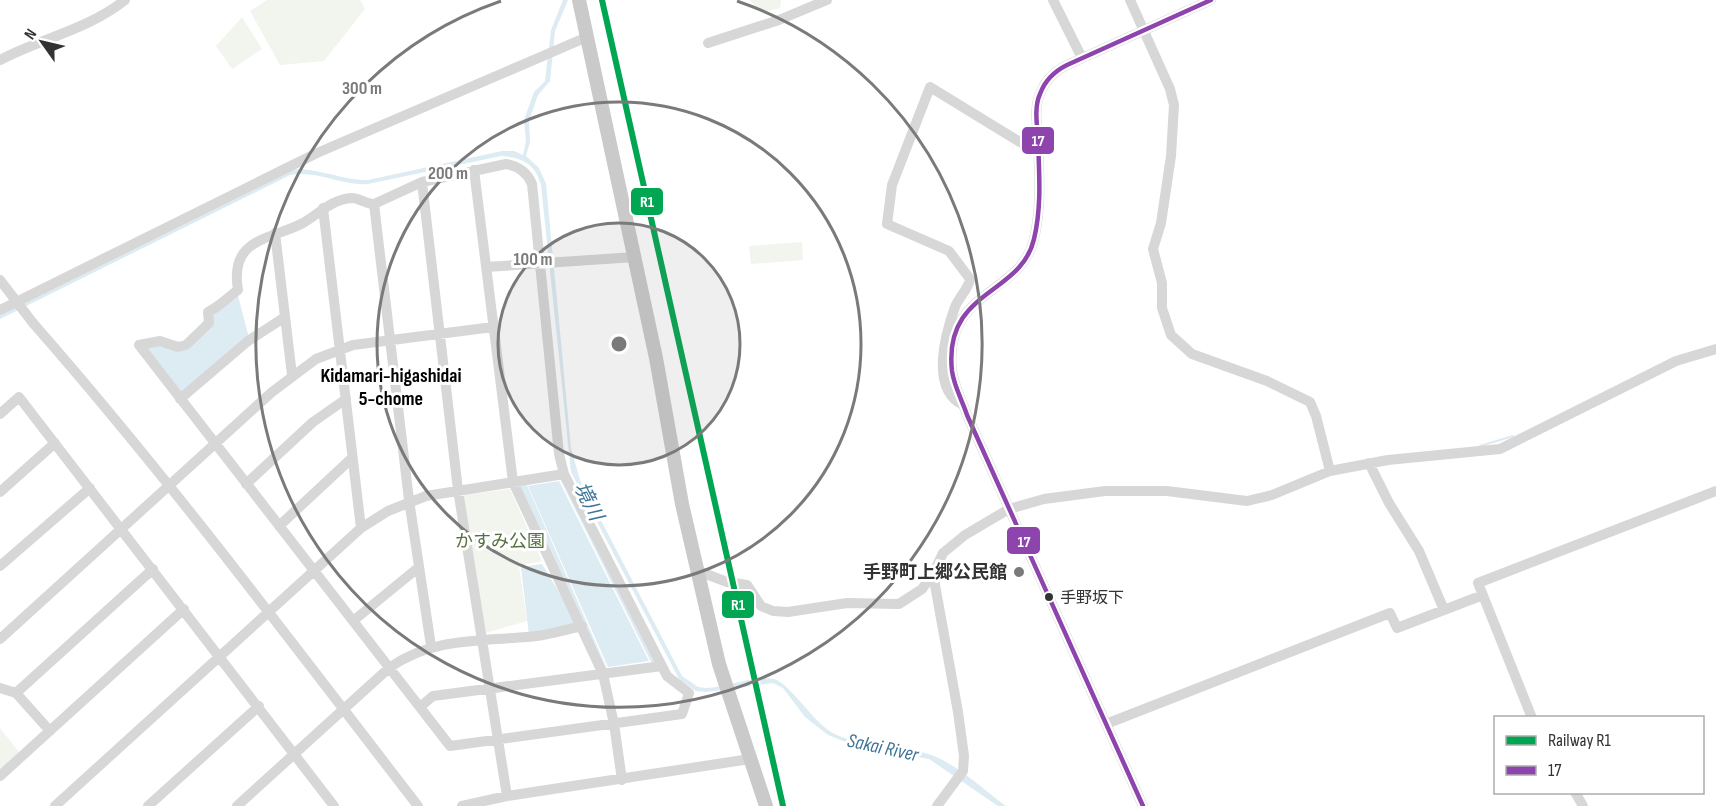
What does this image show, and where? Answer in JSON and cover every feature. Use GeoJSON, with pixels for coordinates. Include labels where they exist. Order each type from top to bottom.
{"type":"FeatureCollection","features":[{"type":"Feature","properties":{"kind":"main road"},"geometry":{"type":"LineString","coordinates":[[579,0],[635,257],[682,504],[719,664],[766,806]]}},
{"type":"Feature","properties":{"kind":"street"},"geometry":{"type":"LineString","coordinates":[[0,60],[81,28],[109,13],[125,0]]}},
{"type":"Feature","properties":{"kind":"street"},"geometry":{"type":"LineString","coordinates":[[708,44],[779,20],[827,0]]}},
{"type":"Feature","properties":{"kind":"street"},"geometry":{"type":"LineString","coordinates":[[1053,0],[1082,58]]}},
{"type":"Feature","properties":{"kind":"street"},"geometry":{"type":"LineString","coordinates":[[1130,0],[1170,89],[1174,105],[1171,156],[1161,223],[1153,249],[1162,283],[1162,308],[1171,335],[1192,354],[1267,381],[1310,402],[1316,416],[1330,471]]}},
{"type":"Feature","properties":{"kind":"street"},"geometry":{"type":"LineString","coordinates":[[1143,806],[963,405],[952,371],[957,333],[969,308],[1014,273],[1030,250],[1038,215],[1037,108],[1040,92],[1060,69],[1211,0]]}},
{"type":"Feature","properties":{"kind":"street"},"geometry":{"type":"LineString","coordinates":[[0,310],[317,153],[587,37]]}},
{"type":"Feature","properties":{"kind":"street"},"geometry":{"type":"LineString","coordinates":[[963,405],[954,401],[946,387],[943,371],[955,306],[970,279],[949,251],[887,224],[892,185],[930,87],[1038,153]]}},
{"type":"Feature","properties":{"kind":"street"},"geometry":{"type":"LineString","coordinates":[[506,164],[519,167],[530,177],[534,193],[559,454],[564,474],[662,666],[673,682],[689,693],[682,714],[450,746],[139,345],[160,341],[178,347],[186,345],[209,322],[208,312],[221,306],[225,299],[238,290],[235,275],[246,251],[260,238],[290,230],[339,200],[351,198],[374,204],[422,183],[506,164]]}},
{"type":"Feature","properties":{"kind":"street"},"geometry":{"type":"LineString","coordinates":[[474,170],[513,482],[603,674],[614,724],[622,780]]}},
{"type":"Feature","properties":{"kind":"street"},"geometry":{"type":"LineString","coordinates":[[422,183],[458,490],[507,796]]}},
{"type":"Feature","properties":{"kind":"street"},"geometry":{"type":"LineString","coordinates":[[374,204],[409,500],[431,646]]}},
{"type":"Feature","properties":{"kind":"street"},"geometry":{"type":"LineString","coordinates":[[323,208],[361,528]]}},
{"type":"Feature","properties":{"kind":"street"},"geometry":{"type":"LineString","coordinates":[[275,233],[292,375]]}},
{"type":"Feature","properties":{"kind":"street"},"geometry":{"type":"LineString","coordinates":[[486,267],[635,257]]}},
{"type":"Feature","properties":{"kind":"street"},"geometry":{"type":"LineString","coordinates":[[0,280],[168,485],[418,806]]}},
{"type":"Feature","properties":{"kind":"street"},"geometry":{"type":"LineString","coordinates":[[180,399],[248,341],[285,317]]}},
{"type":"Feature","properties":{"kind":"street"},"geometry":{"type":"LineString","coordinates":[[0,639],[292,375],[340,349],[390,339],[493,327]]}},
{"type":"Feature","properties":{"kind":"street"},"geometry":{"type":"LineString","coordinates":[[698,571],[727,582],[747,585],[761,606],[773,611],[788,612],[847,603],[899,604],[922,589],[933,574],[943,553],[965,535],[1009,508],[1044,499],[1105,491],[1167,491],[1247,501],[1272,495],[1330,471],[1369,463],[1500,449],[1676,361],[1716,349]]}},
{"type":"Feature","properties":{"kind":"street"},"geometry":{"type":"LineString","coordinates":[[0,414],[19,397],[221,655],[296,753],[332,805]]}},
{"type":"Feature","properties":{"kind":"street"},"geometry":{"type":"LineString","coordinates":[[246,484],[314,422],[346,399]]}},
{"type":"Feature","properties":{"kind":"street"},"geometry":{"type":"LineString","coordinates":[[0,492],[55,443]]}},
{"type":"Feature","properties":{"kind":"street"},"geometry":{"type":"LineString","coordinates":[[279,526],[352,458]]}},
{"type":"Feature","properties":{"kind":"street"},"geometry":{"type":"LineString","coordinates":[[1369,463],[1389,503],[1419,551],[1444,610]]}},
{"type":"Feature","properties":{"kind":"street"},"geometry":{"type":"LineString","coordinates":[[55,806],[68,802],[221,655],[361,528],[409,500],[564,474]]}},
{"type":"Feature","properties":{"kind":"street"},"geometry":{"type":"LineString","coordinates":[[0,566],[90,488]]}},
{"type":"Feature","properties":{"kind":"street"},"geometry":{"type":"LineString","coordinates":[[1532,716],[1478,583],[1716,491]]}},
{"type":"Feature","properties":{"kind":"street"},"geometry":{"type":"LineString","coordinates":[[353,621],[419,567]]}},
{"type":"Feature","properties":{"kind":"street"},"geometry":{"type":"LineString","coordinates":[[16,693],[153,569]]}},
{"type":"Feature","properties":{"kind":"street"},"geometry":{"type":"LineString","coordinates":[[933,574],[960,722],[960,775],[937,806]]}},
{"type":"Feature","properties":{"kind":"street"},"geometry":{"type":"LineString","coordinates":[[1106,724],[1389,613],[1397,628],[1482,595]]}},
{"type":"Feature","properties":{"kind":"street"},"geometry":{"type":"LineString","coordinates":[[0,776],[184,609]]}},
{"type":"Feature","properties":{"kind":"street"},"geometry":{"type":"LineString","coordinates":[[237,806],[389,668],[414,653],[431,646],[482,638],[529,637],[582,626]]}},
{"type":"Feature","properties":{"kind":"street"},"geometry":{"type":"LineString","coordinates":[[420,707],[432,696],[662,666]]}},
{"type":"Feature","properties":{"kind":"street"},"geometry":{"type":"LineString","coordinates":[[0,688],[16,693],[50,731]]}},
{"type":"Feature","properties":{"kind":"street"},"geometry":{"type":"LineString","coordinates":[[148,806],[259,706]]}},
{"type":"Feature","properties":{"kind":"street"},"geometry":{"type":"LineString","coordinates":[[462,806],[507,796],[750,759]]}},
{"type":"Feature","properties":{"kind":"green space"},"geometry":{"type":"Polygon","coordinates":[[[267,0],[360,0],[365,9],[324,61],[280,65],[250,11],[267,0]]]}},
{"type":"Feature","properties":{"kind":"green space"},"geometry":{"type":"Polygon","coordinates":[[[750,0],[781,0],[780,8],[761,13],[750,0]]]}},
{"type":"Feature","properties":{"kind":"green space"},"geometry":{"type":"Polygon","coordinates":[[[242,17],[262,49],[232,69],[216,46],[242,17]]]}},
{"type":"Feature","properties":{"kind":"green space"},"geometry":{"type":"Polygon","coordinates":[[[802,242],[803,260],[751,264],[749,246],[802,242]]]}},
{"type":"Feature","properties":{"kind":"green space","name":"かすみ公園"},"geometry":{"type":"Polygon","coordinates":[[[510,489],[542,561],[519,566],[527,621],[485,633],[464,495],[510,489]]]}},
{"type":"Feature","properties":{"kind":"green space"},"geometry":{"type":"Polygon","coordinates":[[[0,728],[22,756],[0,776],[0,728]]]}},
{"type":"Feature","properties":{"kind":"water"},"geometry":{"type":"Polygon","coordinates":[[[563,0],[568,0],[555,31],[550,81],[538,95],[529,121],[530,142],[526,156],[539,168],[546,184],[571,448],[580,480],[682,676],[698,687],[706,688],[758,679],[774,679],[787,687],[831,732],[853,741],[913,750],[936,757],[967,776],[1006,806],[998,806],[929,759],[853,745],[828,735],[805,717],[783,688],[773,683],[706,692],[696,691],[679,679],[571,472],[541,185],[531,167],[521,160],[501,156],[368,184],[348,183],[320,176],[290,175],[0,319],[0,314],[289,170],[309,170],[368,180],[502,151],[514,151],[523,155],[526,141],[524,120],[534,92],[545,81],[551,30],[563,0]]]}},
{"type":"Feature","properties":{"kind":"water"},"geometry":{"type":"Polygon","coordinates":[[[237,292],[249,338],[180,396],[141,346],[160,344],[178,349],[210,314],[237,292]]]}},
{"type":"Feature","properties":{"kind":"water"},"geometry":{"type":"Polygon","coordinates":[[[562,476],[660,665],[604,672],[515,483],[562,476]],[[560,479],[527,485],[607,669],[651,662],[560,479]]]}},
{"type":"Feature","properties":{"kind":"water"},"geometry":{"type":"Polygon","coordinates":[[[559,481],[649,661],[608,667],[528,486],[559,481]]]}},
{"type":"Feature","properties":{"kind":"water"},"geometry":{"type":"Polygon","coordinates":[[[542,564],[579,625],[529,635],[521,567],[542,564]]]}},
{"type":"Feature","properties":{"kind":"waterway"},"geometry":{"type":"LineString","coordinates":[[1480,446],[1513,436]]}},
{"type":"Feature","properties":{"kind":"rail line","name":"R1"},"geometry":{"type":"LineString","coordinates":[[602,0],[783,806]]}},
{"type":"Feature","properties":{"kind":"transit line","name":"17"},"geometry":{"type":"LineString","coordinates":[[1143,806],[967,415],[953,377],[952,344],[959,324],[971,308],[1014,272],[1026,258],[1034,239],[1039,189],[1036,110],[1038,99],[1048,80],[1067,65],[1211,0]]}},
{"type":"Feature","properties":{"kind":"place","name":"手野町上郷公民館"},"geometry":{"type":"Point","coordinates":[1019,572]}},
{"type":"Feature","properties":{"kind":"place","name":"手野坂下"},"geometry":{"type":"Point","coordinates":[1049,597]}},
{"type":"Feature","properties":{"kind":"district","name":"Kidamari-higashidai 5-chome"},"geometry":{"type":"Point","coordinates":[391,386]}},
{"type":"Feature","properties":{"kind":"water label","name":"境川"},"geometry":{"type":"Point","coordinates":[589,501]}},
{"type":"Feature","properties":{"kind":"water label","name":"Sakai River"},"geometry":{"type":"Point","coordinates":[883,747]}}]}
